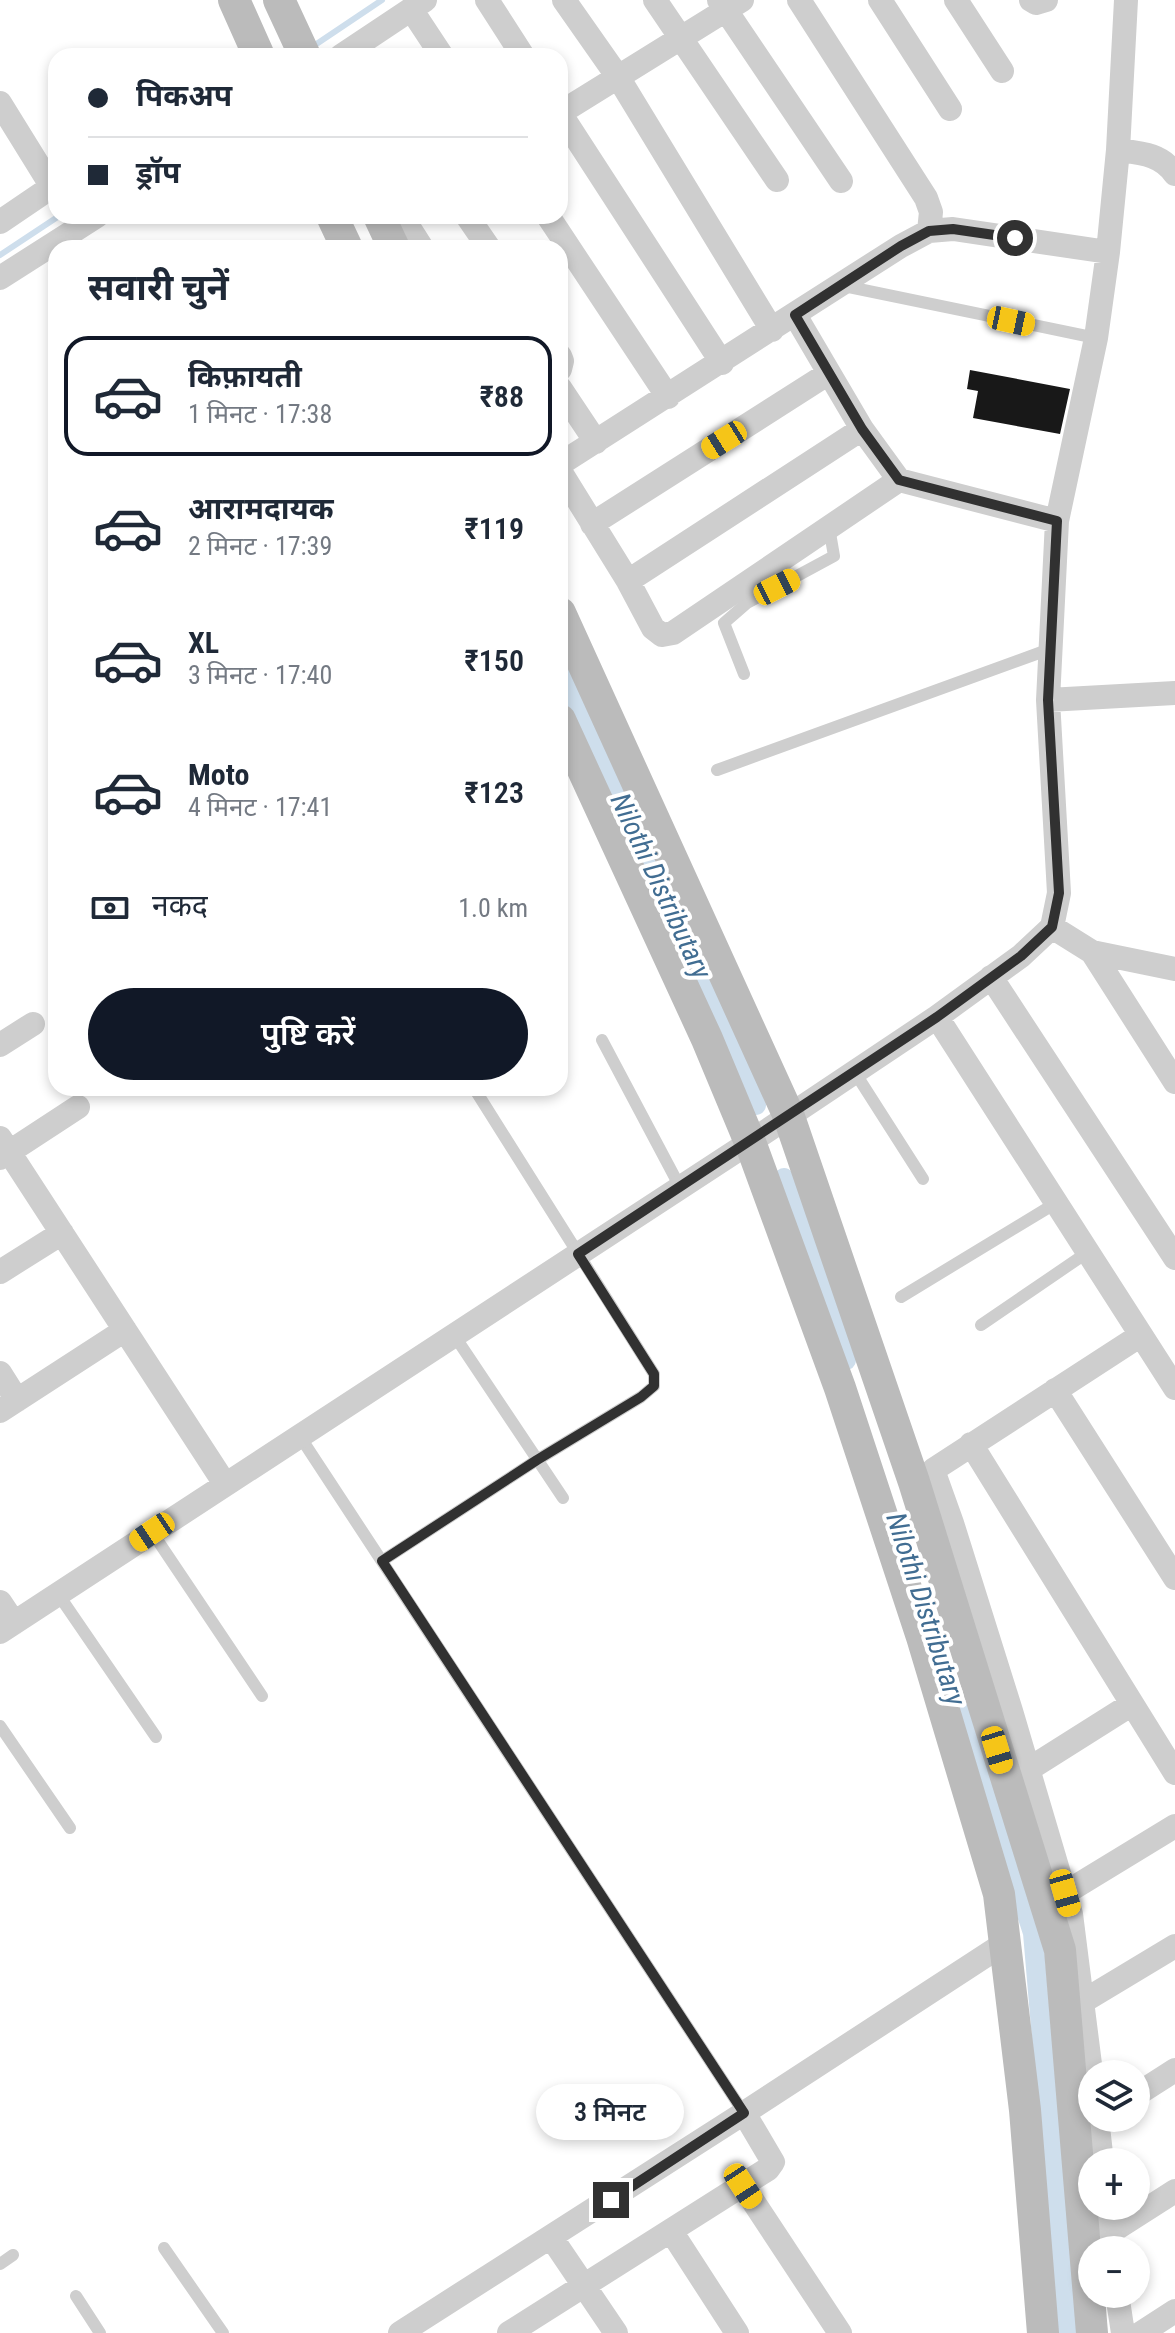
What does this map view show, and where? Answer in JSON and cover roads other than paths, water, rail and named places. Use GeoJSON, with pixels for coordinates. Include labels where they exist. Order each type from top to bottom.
{"type":"FeatureCollection","features":[{"type":"Feature","properties":{"kind":"street"},"geometry":{"type":"LineString","coordinates":[[234,0],[248,48]]}},
{"type":"Feature","properties":{"kind":"street"},"geometry":{"type":"LineString","coordinates":[[279,0],[300,46]]}},
{"type":"Feature","properties":{"kind":"street"},"geometry":{"type":"LineString","coordinates":[[487,0],[518,48]]}},
{"type":"Feature","properties":{"kind":"street"},"geometry":{"type":"LineString","coordinates":[[564,0],[618,77],[772,330]]}},
{"type":"Feature","properties":{"kind":"street"},"geometry":{"type":"LineString","coordinates":[[655,0],[777,180]]}},
{"type":"Feature","properties":{"kind":"street"},"geometry":{"type":"LineString","coordinates":[[799,0],[926,198],[931,212],[929,231]]}},
{"type":"Feature","properties":{"kind":"street"},"geometry":{"type":"LineString","coordinates":[[880,0],[950,109]]}},
{"type":"Feature","properties":{"kind":"street"},"geometry":{"type":"LineString","coordinates":[[956,0],[1002,71]]}},
{"type":"Feature","properties":{"kind":"street"},"geometry":{"type":"LineString","coordinates":[[1031,0],[1036,3],[1046,0]]}},
{"type":"Feature","properties":{"kind":"street"},"geometry":{"type":"LineString","coordinates":[[0,1602],[7,1627],[937,1017],[1021,956],[1052,927],[1059,893],[1048,700],[1057,521],[1096,338],[1108,252],[1118,150],[1126,0]]}},
{"type":"Feature","properties":{"kind":"street"},"geometry":{"type":"LineString","coordinates":[[568,108],[680,38],[729,3],[841,181]]}},
{"type":"Feature","properties":{"kind":"street"},"geometry":{"type":"LineString","coordinates":[[361,48],[418,5],[438,48]]}},
{"type":"Feature","properties":{"kind":"street"},"geometry":{"type":"LineString","coordinates":[[0,103],[48,176]]}},
{"type":"Feature","properties":{"kind":"street"},"geometry":{"type":"LineString","coordinates":[[568,125],[722,363]]}},
{"type":"Feature","properties":{"kind":"street"},"geometry":{"type":"LineString","coordinates":[[1118,150],[1153,155],[1175,174]]}},
{"type":"Feature","properties":{"kind":"street"},"geometry":{"type":"LineString","coordinates":[[0,222],[48,189]]}},
{"type":"Feature","properties":{"kind":"street"},"geometry":{"type":"LineString","coordinates":[[59,240],[84,224]]}},
{"type":"Feature","properties":{"kind":"street"},"geometry":{"type":"LineString","coordinates":[[568,459],[929,231],[953,229],[1108,252]]}},
{"type":"Feature","properties":{"kind":"street"},"geometry":{"type":"LineString","coordinates":[[568,246],[668,397]]}},
{"type":"Feature","properties":{"kind":"street"},"geometry":{"type":"LineString","coordinates":[[0,278],[48,247]]}},
{"type":"Feature","properties":{"kind":"street"},"geometry":{"type":"LineString","coordinates":[[795,315],[862,429],[899,480],[1057,521]]}},
{"type":"Feature","properties":{"kind":"street"},"geometry":{"type":"LineString","coordinates":[[592,524],[829,373]]}},
{"type":"Feature","properties":{"kind":"street"},"geometry":{"type":"LineString","coordinates":[[568,400],[596,442]]}},
{"type":"Feature","properties":{"kind":"street"},"geometry":{"type":"LineString","coordinates":[[628,581],[862,429]]}},
{"type":"Feature","properties":{"kind":"street"},"geometry":{"type":"LineString","coordinates":[[568,484],[628,581],[653,628],[662,635],[673,633],[899,480]]}},
{"type":"Feature","properties":{"kind":"street"},"geometry":{"type":"LineString","coordinates":[[568,631],[788,1114],[924,1476],[1060,1950],[1098,2329]]}},
{"type":"Feature","properties":{"kind":"street"},"geometry":{"type":"LineString","coordinates":[[1048,700],[1175,693]]}},
{"type":"Feature","properties":{"kind":"street"},"geometry":{"type":"LineString","coordinates":[[568,737],[707,1039],[750,1142],[840,1388],[922,1637],[999,1894],[1025,2110],[1043,2333]]}},
{"type":"Feature","properties":{"kind":"street"},"geometry":{"type":"LineString","coordinates":[[1052,927],[1092,952],[1175,969]]}},
{"type":"Feature","properties":{"kind":"street"},"geometry":{"type":"LineString","coordinates":[[1092,952],[1175,1082]]}},
{"type":"Feature","properties":{"kind":"street"},"geometry":{"type":"LineString","coordinates":[[991,977],[1175,1258]]}},
{"type":"Feature","properties":{"kind":"street"},"geometry":{"type":"LineString","coordinates":[[937,1017],[1175,1388]]}},
{"type":"Feature","properties":{"kind":"street"},"geometry":{"type":"LineString","coordinates":[[0,1045],[33,1024]]}},
{"type":"Feature","properties":{"kind":"street"},"geometry":{"type":"LineString","coordinates":[[78,1107],[3,1149],[62,1233],[225,1484]]}},
{"type":"Feature","properties":{"kind":"street"},"geometry":{"type":"LineString","coordinates":[[0,1272],[62,1233]]}},
{"type":"Feature","properties":{"kind":"street"},"geometry":{"type":"LineString","coordinates":[[0,1373],[9,1406],[125,1330]]}},
{"type":"Feature","properties":{"kind":"street"},"geometry":{"type":"LineString","coordinates":[[924,1476],[1141,1335]]}},
{"type":"Feature","properties":{"kind":"street"},"geometry":{"type":"LineString","coordinates":[[1055,1390],[1175,1578]]}},
{"type":"Feature","properties":{"kind":"street"},"geometry":{"type":"LineString","coordinates":[[971,1444],[1175,1773]]}},
{"type":"Feature","properties":{"kind":"street"},"geometry":{"type":"LineString","coordinates":[[924,1476],[952,1523],[1071,1914],[1089,2060]]}},
{"type":"Feature","properties":{"kind":"street"},"geometry":{"type":"LineString","coordinates":[[1029,1769],[1132,1704]]}},
{"type":"Feature","properties":{"kind":"street"},"geometry":{"type":"LineString","coordinates":[[1065,1893],[1175,1826]]}},
{"type":"Feature","properties":{"kind":"street"},"geometry":{"type":"LineString","coordinates":[[400,2333],[1005,1943]]}},
{"type":"Feature","properties":{"kind":"street"},"geometry":{"type":"LineString","coordinates":[[1082,2002],[1175,1946]]}},
{"type":"Feature","properties":{"kind":"street"},"geometry":{"type":"LineString","coordinates":[[1150,2086],[1175,2070]]}},
{"type":"Feature","properties":{"kind":"street"},"geometry":{"type":"LineString","coordinates":[[509,2333],[768,2169],[773,2162],[744,2113]]}},
{"type":"Feature","properties":{"kind":"street"},"geometry":{"type":"LineString","coordinates":[[743,2186],[840,2333]]}},
{"type":"Feature","properties":{"kind":"street"},"geometry":{"type":"LineString","coordinates":[[1118,2236],[1175,2191]]}},
{"type":"Feature","properties":{"kind":"street"},"geometry":{"type":"LineString","coordinates":[[671,2231],[737,2333]]}},
{"type":"Feature","properties":{"kind":"street"},"geometry":{"type":"LineString","coordinates":[[551,2237],[616,2333]]}},
{"type":"Feature","properties":{"kind":"street"},"geometry":{"type":"LineString","coordinates":[[1119,2308],[1123,2333]]}},
{"type":"Feature","properties":{"kind":"street"},"geometry":{"type":"LineString","coordinates":[[1141,2333],[1175,2311]]}},
{"type":"Feature","properties":{"kind":"lane"},"geometry":{"type":"LineString","coordinates":[[841,285],[1096,338]]}},
{"type":"Feature","properties":{"kind":"lane"},"geometry":{"type":"LineString","coordinates":[[744,674],[724,623],[747,603],[834,556],[829,527]]}},
{"type":"Feature","properties":{"kind":"lane"},"geometry":{"type":"LineString","coordinates":[[717,770],[1050,649]]}},
{"type":"Feature","properties":{"kind":"lane"},"geometry":{"type":"LineString","coordinates":[[602,1040],[680,1187]]}},
{"type":"Feature","properties":{"kind":"lane"},"geometry":{"type":"LineString","coordinates":[[854,1071],[923,1179]]}},
{"type":"Feature","properties":{"kind":"lane"},"geometry":{"type":"LineString","coordinates":[[382,1561],[654,1386],[654,1374],[479,1096]]}},
{"type":"Feature","properties":{"kind":"lane"},"geometry":{"type":"LineString","coordinates":[[901,1297],[1056,1203]]}},
{"type":"Feature","properties":{"kind":"lane"},"geometry":{"type":"LineString","coordinates":[[981,1325],[1088,1252]]}},
{"type":"Feature","properties":{"kind":"lane"},"geometry":{"type":"LineString","coordinates":[[454,1335],[563,1498]]}},
{"type":"Feature","properties":{"kind":"lane"},"geometry":{"type":"LineString","coordinates":[[299,1435],[744,2113]]}},
{"type":"Feature","properties":{"kind":"lane"},"geometry":{"type":"LineString","coordinates":[[152,1532],[262,1696]]}},
{"type":"Feature","properties":{"kind":"lane"},"geometry":{"type":"LineString","coordinates":[[58,1594],[156,1737]]}},
{"type":"Feature","properties":{"kind":"lane"},"geometry":{"type":"LineString","coordinates":[[0,1726],[70,1828]]}},
{"type":"Feature","properties":{"kind":"lane"},"geometry":{"type":"LineString","coordinates":[[164,2248],[223,2333]]}},
{"type":"Feature","properties":{"kind":"lane"},"geometry":{"type":"LineString","coordinates":[[0,2264],[13,2255]]}},
{"type":"Feature","properties":{"kind":"lane"},"geometry":{"type":"LineString","coordinates":[[76,2296],[100,2333]]}},
{"type":"Feature","properties":{"kind":"waterway"},"geometry":{"type":"LineString","coordinates":[[312,47],[382,0]]}},
{"type":"Feature","properties":{"kind":"waterway"},"geometry":{"type":"LineString","coordinates":[[0,255],[48,223]]}},
{"type":"Feature","properties":{"kind":"waterway","name":"Nilothi Distributary"},"geometry":{"type":"LineString","coordinates":[[568,687],[718,1007],[756,1105]]}},
{"type":"Feature","properties":{"kind":"waterway","name":"Nilothi Distributary"},"geometry":{"type":"LineString","coordinates":[[784,1178],[846,1360]]}},
{"type":"Feature","properties":{"kind":"waterway","name":"Nilothi Distributary"},"geometry":{"type":"LineString","coordinates":[[960,1709],[1033,1933],[1067,2333]]}}]}
